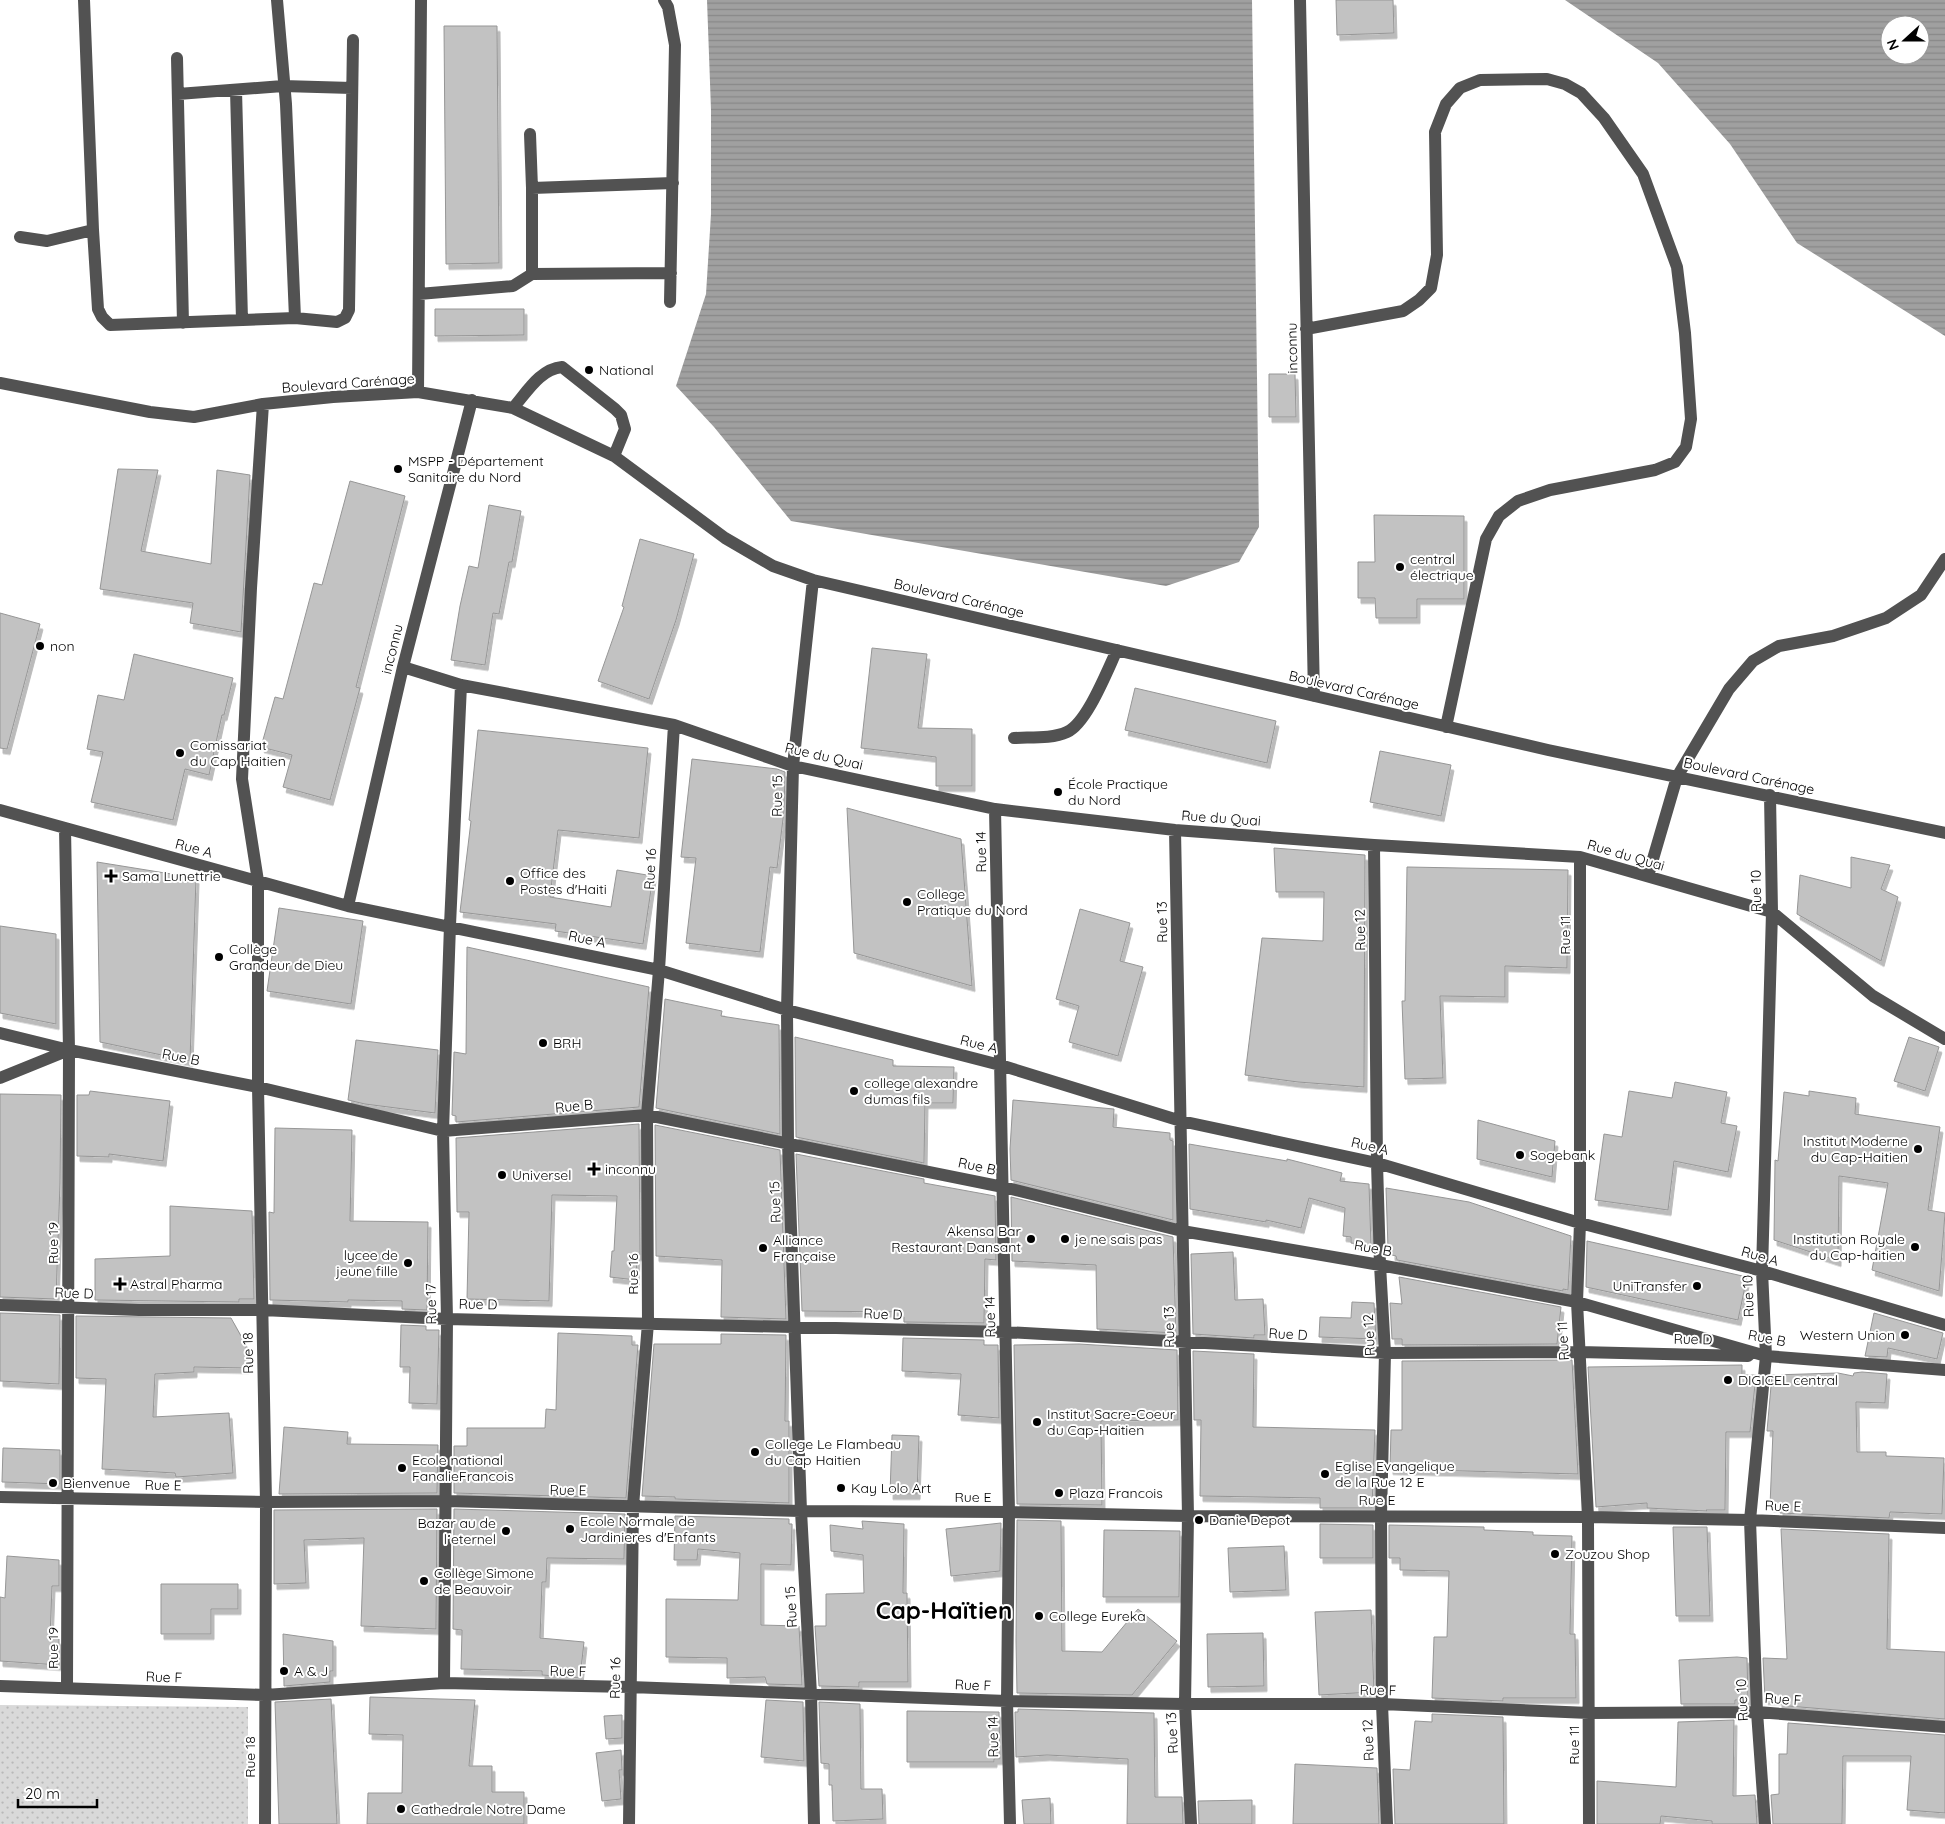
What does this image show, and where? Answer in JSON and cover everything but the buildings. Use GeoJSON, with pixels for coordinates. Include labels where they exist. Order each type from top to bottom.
{"type":"FeatureCollection","features":[{"type":"Feature","properties":{"kind":"street"},"geometry":{"type":"LineString","coordinates":[[84,0],[92,230],[98,309],[106,322],[115,325],[295,318],[337,322],[345,318],[349,310],[353,40]]}},
{"type":"Feature","properties":{"kind":"street"},"geometry":{"type":"LineString","coordinates":[[277,0],[286,104],[295,318]]}},
{"type":"Feature","properties":{"kind":"street"},"geometry":{"type":"LineString","coordinates":[[418,392],[421,0]]}},
{"type":"Feature","properties":{"kind":"street"},"geometry":{"type":"LineString","coordinates":[[664,0],[668,7],[675,44],[670,302]]}},
{"type":"Feature","properties":{"kind":"street","name":"inconnu"},"geometry":{"type":"LineString","coordinates":[[1300,0],[1314,696]]}},
{"type":"Feature","properties":{"kind":"street"},"geometry":{"type":"LineString","coordinates":[[177,58],[183,323]]}},
{"type":"Feature","properties":{"kind":"street"},"geometry":{"type":"LineString","coordinates":[[1306,329],[1403,311],[1419,300],[1431,288],[1437,255],[1435,132],[1446,104],[1460,88],[1480,80],[1547,80],[1565,84],[1581,93],[1604,118],[1643,174],[1677,267],[1685,333],[1691,419],[1686,447],[1675,462],[1654,470],[1550,490],[1518,500],[1500,516],[1486,540],[1446,727]]}},
{"type":"Feature","properties":{"kind":"street"},"geometry":{"type":"LineString","coordinates":[[178,94],[283,86],[352,88]]}},
{"type":"Feature","properties":{"kind":"street"},"geometry":{"type":"LineString","coordinates":[[236,90],[242,320]]}},
{"type":"Feature","properties":{"kind":"street"},"geometry":{"type":"LineString","coordinates":[[530,134],[532,274]]}},
{"type":"Feature","properties":{"kind":"street"},"geometry":{"type":"LineString","coordinates":[[532,188],[672,183]]}},
{"type":"Feature","properties":{"kind":"street"},"geometry":{"type":"LineString","coordinates":[[20,237],[47,240],[92,230]]}},
{"type":"Feature","properties":{"kind":"street"},"geometry":{"type":"LineString","coordinates":[[419,294],[513,286],[532,274],[671,273]]}},
{"type":"Feature","properties":{"kind":"street"},"geometry":{"type":"LineString","coordinates":[[513,408],[543,373],[552,368],[562,367],[621,415],[625,429],[614,456]]}},
{"type":"Feature","properties":{"kind":"street","name":"Boulevard Carénage"},"geometry":{"type":"LineString","coordinates":[[0,383],[150,412],[194,417],[263,404],[333,397],[418,392],[513,408],[614,456],[725,538],[773,566],[813,580],[1446,727],[1945,834]]}},
{"type":"Feature","properties":{"kind":"street","name":"inconnu"},"geometry":{"type":"LineString","coordinates":[[348,906],[403,667],[472,400]]}},
{"type":"Feature","properties":{"kind":"street","name":"Rue 18"},"geometry":{"type":"LineString","coordinates":[[263,404],[251,588],[242,779],[258,881],[258,1087],[266,1502],[264,1824]]}},
{"type":"Feature","properties":{"kind":"street"},"geometry":{"type":"LineString","coordinates":[[1648,876],[1677,777],[1730,689],[1753,661],[1779,646],[1833,636],[1886,618],[1921,595],[1945,559]]}},
{"type":"Feature","properties":{"kind":"street","name":"Rue 15"},"geometry":{"type":"LineString","coordinates":[[813,580],[793,766],[787,1010],[788,1143],[794,1326],[801,1511],[811,1694],[814,1824]]}},
{"type":"Feature","properties":{"kind":"street"},"geometry":{"type":"LineString","coordinates":[[1014,738],[1052,736],[1068,732],[1083,720],[1117,650]]}},
{"type":"Feature","properties":{"kind":"street","name":"Rue du Quai"},"geometry":{"type":"LineString","coordinates":[[403,667],[461,685],[674,725],[793,766],[995,808],[1175,830],[1374,845],[1580,857],[1772,912],[1873,996],[1945,1039]]}},
{"type":"Feature","properties":{"kind":"street"},"geometry":{"type":"LineString","coordinates":[[450,926],[461,685]]}},
{"type":"Feature","properties":{"kind":"street","name":"Rue 16"},"geometry":{"type":"LineString","coordinates":[[629,1824],[632,1506],[648,1323],[647,1115],[659,970],[674,725]]}},
{"type":"Feature","properties":{"kind":"street","name":"Rue 10"},"geometry":{"type":"LineString","coordinates":[[1765,1824],[1757,1712],[1750,1520],[1766,1356],[1762,1272],[1772,912],[1770,795]]}},
{"type":"Feature","properties":{"kind":"street","name":"Rue 14"},"geometry":{"type":"LineString","coordinates":[[995,808],[1009,1512],[1007,1701],[1010,1824]]}},
{"type":"Feature","properties":{"kind":"street","name":"Rue A"},"geometry":{"type":"LineString","coordinates":[[0,810],[348,906],[659,970],[787,1010],[1000,1065],[1181,1121],[1377,1163],[1580,1223],[1762,1272],[1945,1325]]}},
{"type":"Feature","properties":{"kind":"street","name":"Rue 19"},"geometry":{"type":"LineString","coordinates":[[65,828],[70,1050],[67,1688]]}},
{"type":"Feature","properties":{"kind":"street","name":"Rue 13"},"geometry":{"type":"LineString","coordinates":[[1175,830],[1188,1516],[1185,1704],[1191,1824]]}},
{"type":"Feature","properties":{"kind":"street","name":"Rue 12"},"geometry":{"type":"LineString","coordinates":[[1374,845],[1377,1163],[1385,1354],[1381,1515],[1382,1704],[1387,1824]]}},
{"type":"Feature","properties":{"kind":"street","name":"Rue 11"},"geometry":{"type":"LineString","coordinates":[[1580,857],[1580,1223],[1577,1302],[1588,1517],[1589,1824]]}},
{"type":"Feature","properties":{"kind":"street","name":"Rue 17"},"geometry":{"type":"LineString","coordinates":[[444,1683],[446,1319],[443,1132],[450,926]]}},
{"type":"Feature","properties":{"kind":"street","name":"Rue B"},"geometry":{"type":"LineString","coordinates":[[0,1033],[70,1050],[258,1087],[443,1132],[647,1115],[1003,1187],[1182,1231],[1380,1265],[1577,1302],[1766,1356],[1945,1370]]}},
{"type":"Feature","properties":{"kind":"street"},"geometry":{"type":"LineString","coordinates":[[0,1078],[70,1050]]}},
{"type":"Feature","properties":{"kind":"street","name":"Rue D"},"geometry":{"type":"LineString","coordinates":[[0,1306],[263,1310],[446,1319],[1006,1332],[1385,1354],[1579,1352],[1766,1356]]}},
{"type":"Feature","properties":{"kind":"street","name":"Rue E"},"geometry":{"type":"LineString","coordinates":[[0,1497],[266,1502],[446,1502],[801,1511],[1009,1512],[1188,1516],[1588,1517],[1750,1520],[1945,1528]]}},
{"type":"Feature","properties":{"kind":"street","name":"Rue F"},"geometry":{"type":"LineString","coordinates":[[0,1686],[265,1695],[444,1683],[1007,1701],[1185,1704],[1382,1704],[1589,1713],[1757,1712],[1945,1727]]}},
{"type":"Feature","properties":{"kind":"shaded area"},"geometry":{"type":"Polygon","coordinates":[[[707,0],[1252,0],[1259,527],[1239,562],[1166,586],[791,521],[714,427],[676,386],[706,294],[711,214],[711,110],[707,0]]]}},
{"type":"Feature","properties":{"kind":"shaded area"},"geometry":{"type":"Polygon","coordinates":[[[1565,0],[1945,0],[1945,336],[1797,243],[1730,144],[1658,63],[1565,0]]]}},
{"type":"Feature","properties":{"kind":"shaded area"},"geometry":{"type":"Polygon","coordinates":[[[0,1705],[248,1707],[248,1824],[0,1824],[0,1705]]]}},
{"type":"Feature","properties":{"kind":"place","name":"National"},"geometry":{"type":"Point","coordinates":[589,370]}},
{"type":"Feature","properties":{"kind":"place","name":"MSPP - Département Sanitaire du Nord"},"geometry":{"type":"Point","coordinates":[398,469]}},
{"type":"Feature","properties":{"kind":"place","name":"central électrique"},"geometry":{"type":"Point","coordinates":[1400,567]}},
{"type":"Feature","properties":{"kind":"place","name":"non"},"geometry":{"type":"Point","coordinates":[40,646]}},
{"type":"Feature","properties":{"kind":"place","name":"Comissariat du Cap Haitien"},"geometry":{"type":"Point","coordinates":[180,753]}},
{"type":"Feature","properties":{"kind":"place","name":"École Practique du Nord"},"geometry":{"type":"Point","coordinates":[1058,792]}},
{"type":"Feature","properties":{"kind":"place","name":"Sama Lunettrie"},"geometry":{"type":"Point","coordinates":[111,876]}},
{"type":"Feature","properties":{"kind":"place","name":"Office des Postes d'Haiti"},"geometry":{"type":"Point","coordinates":[510,881]}},
{"type":"Feature","properties":{"kind":"place","name":"College Pratique du Nord"},"geometry":{"type":"Point","coordinates":[907,902]}},
{"type":"Feature","properties":{"kind":"place","name":"Collège Grandeur de Dieu"},"geometry":{"type":"Point","coordinates":[219,957]}},
{"type":"Feature","properties":{"kind":"place","name":"BRH"},"geometry":{"type":"Point","coordinates":[543,1043]}},
{"type":"Feature","properties":{"kind":"place","name":"college alexandre dumas fils"},"geometry":{"type":"Point","coordinates":[854,1091]}},
{"type":"Feature","properties":{"kind":"place","name":"Institut Moderne du Cap-Haitien"},"geometry":{"type":"Point","coordinates":[1918,1149]}},
{"type":"Feature","properties":{"kind":"place","name":"Sogebank"},"geometry":{"type":"Point","coordinates":[1520,1155]}},
{"type":"Feature","properties":{"kind":"place","name":"inconnu"},"geometry":{"type":"Point","coordinates":[594,1169]}},
{"type":"Feature","properties":{"kind":"place","name":"Universel"},"geometry":{"type":"Point","coordinates":[502,1175]}},
{"type":"Feature","properties":{"kind":"place","name":"Akensa Bar Restaurant Dansant"},"geometry":{"type":"Point","coordinates":[1031,1239]}},
{"type":"Feature","properties":{"kind":"place","name":"je ne sais pas"},"geometry":{"type":"Point","coordinates":[1065,1239]}},
{"type":"Feature","properties":{"kind":"place","name":"Institution Royale du Cap-haitien"},"geometry":{"type":"Point","coordinates":[1915,1247]}},
{"type":"Feature","properties":{"kind":"place","name":"Alliance Française"},"geometry":{"type":"Point","coordinates":[763,1248]}},
{"type":"Feature","properties":{"kind":"place","name":"lycee de jeune fille"},"geometry":{"type":"Point","coordinates":[408,1263]}},
{"type":"Feature","properties":{"kind":"place","name":"Astral Pharma"},"geometry":{"type":"Point","coordinates":[120,1284]}},
{"type":"Feature","properties":{"kind":"place","name":"UniTransfer"},"geometry":{"type":"Point","coordinates":[1697,1286]}},
{"type":"Feature","properties":{"kind":"place","name":"Western Union"},"geometry":{"type":"Point","coordinates":[1905,1335]}},
{"type":"Feature","properties":{"kind":"place","name":"DIGICEL central"},"geometry":{"type":"Point","coordinates":[1728,1380]}},
{"type":"Feature","properties":{"kind":"place","name":"Institut Sacre-Coeur du Cap-Haitien"},"geometry":{"type":"Point","coordinates":[1037,1422]}},
{"type":"Feature","properties":{"kind":"place","name":"College Le Flambeau du Cap Haitien"},"geometry":{"type":"Point","coordinates":[755,1452]}},
{"type":"Feature","properties":{"kind":"place","name":"Ecole national FanalieFrancois"},"geometry":{"type":"Point","coordinates":[402,1468]}},
{"type":"Feature","properties":{"kind":"place","name":"Eglise Evangelique de la Rue 12 E"},"geometry":{"type":"Point","coordinates":[1325,1474]}},
{"type":"Feature","properties":{"kind":"place","name":"Bienvenue"},"geometry":{"type":"Point","coordinates":[53,1483]}},
{"type":"Feature","properties":{"kind":"place","name":"Kay Lolo Art"},"geometry":{"type":"Point","coordinates":[841,1488]}},
{"type":"Feature","properties":{"kind":"place","name":"Plaza Francois"},"geometry":{"type":"Point","coordinates":[1059,1493]}},
{"type":"Feature","properties":{"kind":"place","name":"Danie Depot"},"geometry":{"type":"Point","coordinates":[1199,1520]}},
{"type":"Feature","properties":{"kind":"place","name":"Ecole Normale de Jardinieres d'Enfants"},"geometry":{"type":"Point","coordinates":[570,1529]}},
{"type":"Feature","properties":{"kind":"place","name":"Bazar au de l´eternel"},"geometry":{"type":"Point","coordinates":[506,1531]}},
{"type":"Feature","properties":{"kind":"place","name":"Zouzou Shop"},"geometry":{"type":"Point","coordinates":[1555,1554]}},
{"type":"Feature","properties":{"kind":"place","name":"Collège Simone de Beauvoir"},"geometry":{"type":"Point","coordinates":[424,1581]}},
{"type":"Feature","properties":{"kind":"place","name":"College Eureka"},"geometry":{"type":"Point","coordinates":[1039,1616]}},
{"type":"Feature","properties":{"kind":"place","name":"A & J"},"geometry":{"type":"Point","coordinates":[284,1671]}},
{"type":"Feature","properties":{"kind":"place","name":"Cathedrale Notre Dame"},"geometry":{"type":"Point","coordinates":[401,1809]}},
{"type":"Feature","properties":{"kind":"district","name":"Cap-Haïtien"},"geometry":{"type":"Point","coordinates":[944,1610]}}]}
